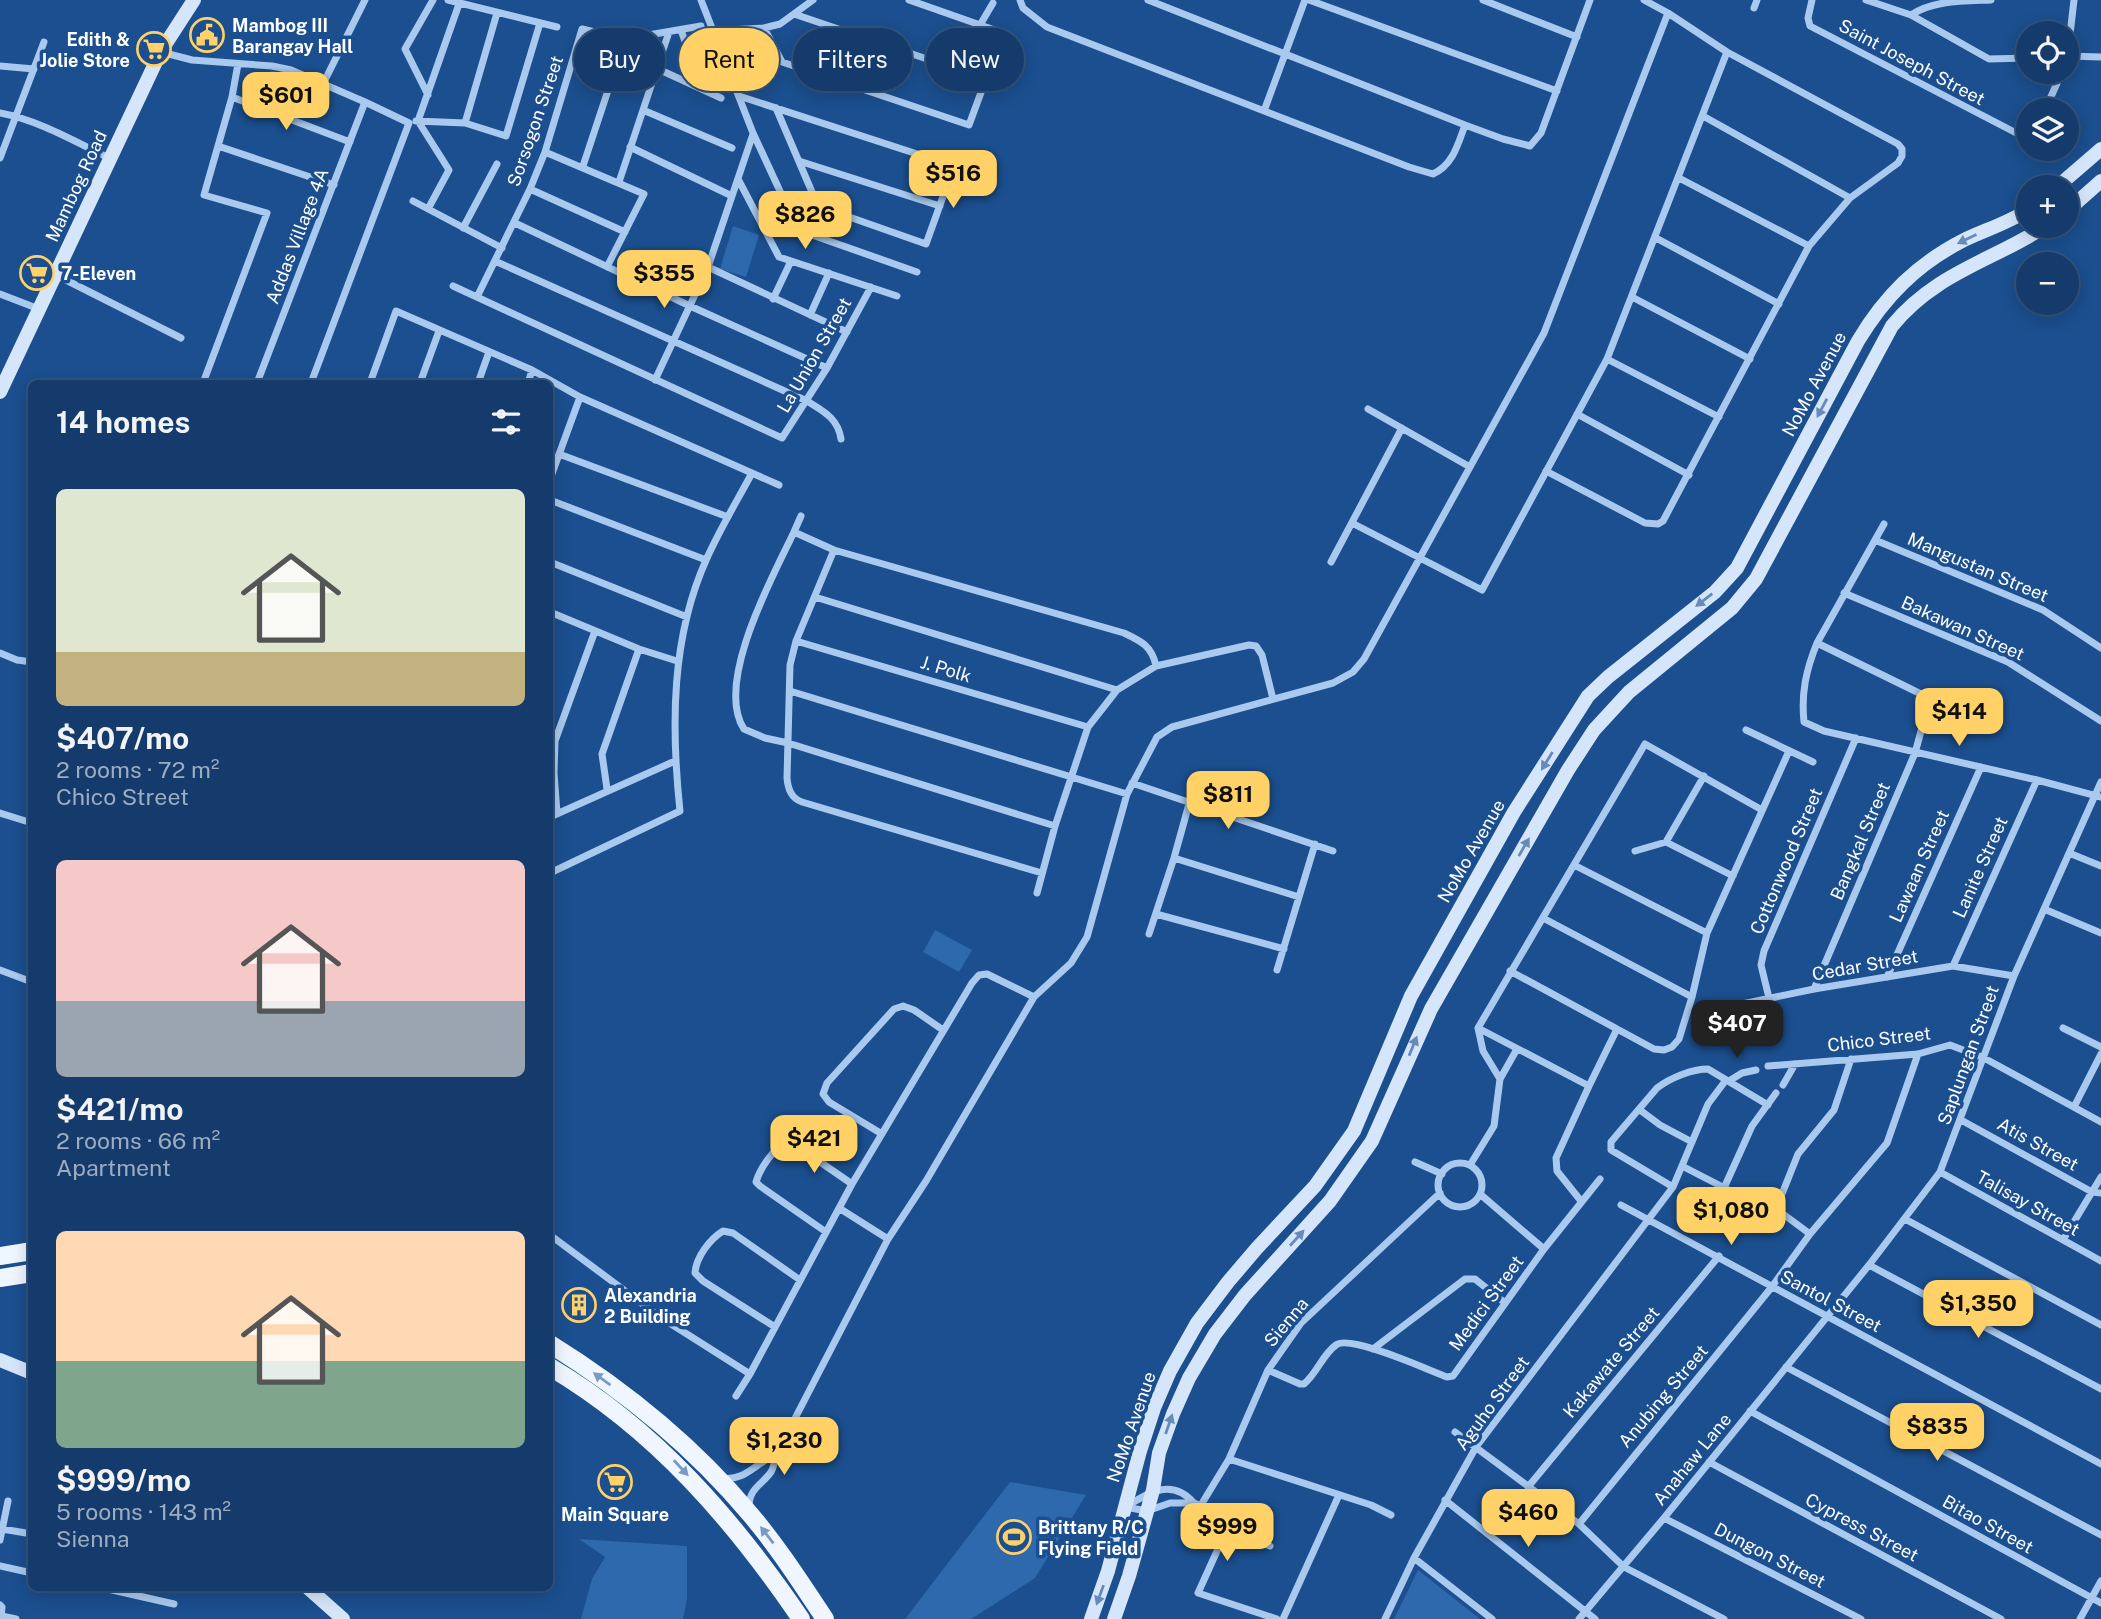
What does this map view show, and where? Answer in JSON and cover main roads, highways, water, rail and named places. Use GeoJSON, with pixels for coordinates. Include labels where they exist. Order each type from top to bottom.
{"type":"FeatureCollection","features":[{"type":"Feature","properties":{"kind":"main road","name":"Mambog Road"},"geometry":{"type":"LineString","coordinates":[[0,392],[161,51],[194,0]]}},
{"type":"Feature","properties":{"kind":"main road"},"geometry":{"type":"LineString","coordinates":[[2071,175],[2101,149]]}},
{"type":"Feature","properties":{"kind":"main road"},"geometry":{"type":"LineString","coordinates":[[2079,200],[2101,181]]}},
{"type":"Feature","properties":{"kind":"main road","name":"NoMo Avenue"},"geometry":{"type":"LineString","coordinates":[[1091,1619],[1108,1572],[1154,1408],[1170,1371],[1197,1323],[1249,1256],[1315,1186],[1354,1131],[1411,996],[1514,812],[1588,696],[1715,592],[1737,568],[1858,341],[1891,293],[1916,270],[1937,256],[2016,216]]}},
{"type":"Feature","properties":{"kind":"main road","name":"NoMo Avenue"},"geometry":{"type":"LineString","coordinates":[[1114,1619],[1154,1508],[1158,1490],[1159,1453],[1189,1378],[1214,1334],[1245,1295],[1330,1201],[1372,1142],[1431,1009],[1568,770],[1594,730],[1629,692],[1732,608],[1756,579],[1892,326],[1906,309],[1950,276],[2023,238]]}},
{"type":"Feature","properties":{"kind":"main road"},"geometry":{"type":"LineString","coordinates":[[1354,1131],[1372,1142]]}},
{"type":"Feature","properties":{"kind":"main road"},"geometry":{"type":"LineString","coordinates":[[0,1256],[26,1252],[27,1273],[0,1278]]}},
{"type":"Feature","properties":{"kind":"main road"},"geometry":{"type":"LineString","coordinates":[[553,1346],[623,1395],[673,1436],[717,1478],[750,1513],[825,1619]]}},
{"type":"Feature","properties":{"kind":"main road"},"geometry":{"type":"LineString","coordinates":[[0,1360],[28,1371]]}},
{"type":"Feature","properties":{"kind":"main road"},"geometry":{"type":"LineString","coordinates":[[553,1369],[625,1418],[662,1450],[727,1518],[801,1619]]}},
{"type":"Feature","properties":{"kind":"main road"},"geometry":{"type":"LineString","coordinates":[[662,1450],[673,1436]]}},
{"type":"Feature","properties":{"kind":"main road"},"geometry":{"type":"LineString","coordinates":[[312,1591],[343,1619]]}},
{"type":"Feature","properties":{"kind":"place","name":"Mambog III Barangay Hall"},"geometry":{"type":"Point","coordinates":[207,35]}},
{"type":"Feature","properties":{"kind":"place","name":"Edith & Jolie Store"},"geometry":{"type":"Point","coordinates":[154,49]}},
{"type":"Feature","properties":{"kind":"place","name":"7-Eleven"},"geometry":{"type":"Point","coordinates":[37,273]}},
{"type":"Feature","properties":{"kind":"place","name":"Alexandria 2 Building"},"geometry":{"type":"Point","coordinates":[579,1305]}},
{"type":"Feature","properties":{"kind":"place","name":"Main Square"},"geometry":{"type":"Point","coordinates":[615,1482]}},
{"type":"Feature","properties":{"kind":"place","name":"Brittany R/C Flying Field"},"geometry":{"type":"Point","coordinates":[1014,1537]}}]}
